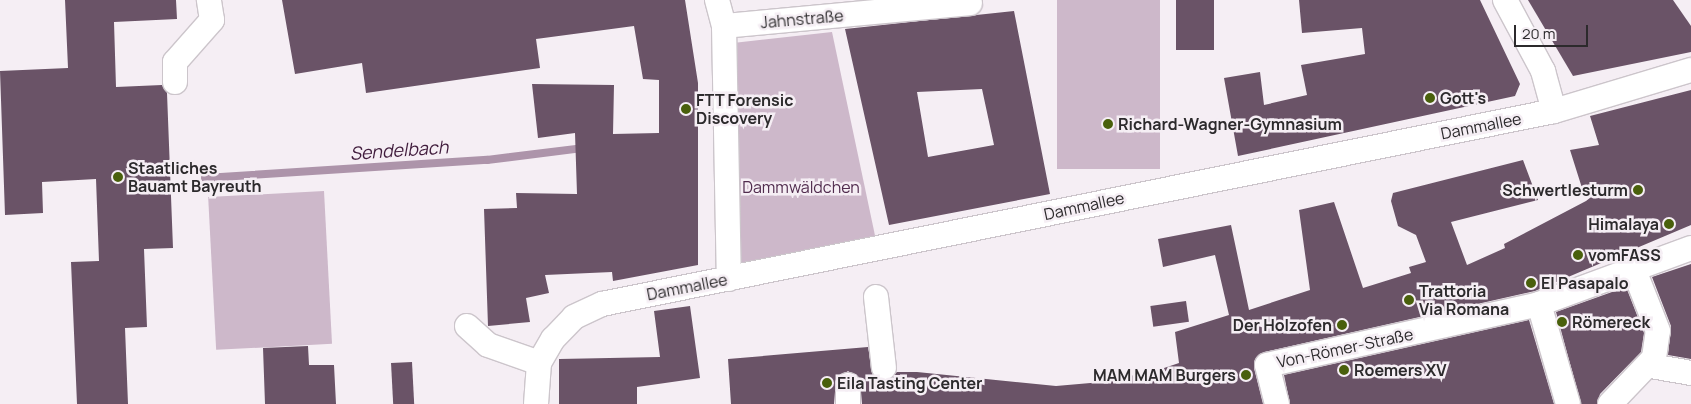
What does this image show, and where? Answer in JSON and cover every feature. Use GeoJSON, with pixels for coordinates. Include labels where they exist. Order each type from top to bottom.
{"type":"FeatureCollection","features":[{"type":"Feature","properties":{"kind":"street"},"geometry":{"type":"LineString","coordinates":[[175,82],[175,62],[212,20],[209,0]]}},
{"type":"Feature","properties":{"kind":"street"},"geometry":{"type":"LineString","coordinates":[[717,0],[724,26],[728,278]]}},
{"type":"Feature","properties":{"kind":"street"},"geometry":{"type":"LineString","coordinates":[[1505,0],[1543,71],[1554,111]]}},
{"type":"Feature","properties":{"kind":"street","name":"Jahnstraße"},"geometry":{"type":"LineString","coordinates":[[724,26],[844,8],[970,3]]}},
{"type":"Feature","properties":{"kind":"street","name":"Dammallee"},"geometry":{"type":"LineString","coordinates":[[536,404],[539,363],[563,326],[587,310],[728,278],[1554,111],[1691,70]]}},
{"type":"Feature","properties":{"kind":"street","name":"Von-Römer-Straße"},"geometry":{"type":"LineString","coordinates":[[1277,404],[1267,365],[1443,323],[1539,304],[1691,248]]}},
{"type":"Feature","properties":{"kind":"street"},"geometry":{"type":"LineString","coordinates":[[1610,404],[1650,366],[1658,331],[1634,270]]}},
{"type":"Feature","properties":{"kind":"street"},"geometry":{"type":"LineString","coordinates":[[876,297],[884,368]]}},
{"type":"Feature","properties":{"kind":"street"},"geometry":{"type":"LineString","coordinates":[[1539,304],[1568,404]]}},
{"type":"Feature","properties":{"kind":"street"},"geometry":{"type":"LineString","coordinates":[[467,326],[488,345],[539,363]]}},
{"type":"Feature","properties":{"kind":"street"},"geometry":{"type":"LineString","coordinates":[[1650,366],[1691,373]]}},
{"type":"Feature","properties":{"kind":"green space","name":"Richard-Wagner-Gymnasium"},"geometry":{"type":"Polygon","coordinates":[[[1057,0],[1160,0],[1160,169],[1057,169],[1057,0]]]}},
{"type":"Feature","properties":{"kind":"green space","name":"Dammwäldchen"},"geometry":{"type":"Polygon","coordinates":[[[832,32],[877,245],[741,266],[733,43],[832,32]]]}},
{"type":"Feature","properties":{"kind":"green space"},"geometry":{"type":"Polygon","coordinates":[[[324,191],[332,344],[216,350],[208,197],[324,191]]]}},
{"type":"Feature","properties":{"kind":"building","name":"Staatliches Bauamt Bayreuth"},"geometry":{"type":"Polygon","coordinates":[[[65,0],[176,0],[177,19],[114,22],[116,87],[162,85],[167,93],[173,248],[144,249],[147,327],[125,328],[128,404],[77,404],[71,262],[99,261],[96,179],[42,182],[43,213],[5,215],[0,71],[68,68],[65,0]]]}},
{"type":"Feature","properties":{"kind":"building"},"geometry":{"type":"Polygon","coordinates":[[[282,0],[685,0],[698,83],[698,265],[613,281],[612,272],[545,275],[549,293],[526,298],[530,322],[488,326],[484,209],[517,208],[516,193],[577,194],[575,133],[538,138],[532,84],[614,85],[613,134],[659,133],[659,80],[643,79],[634,26],[536,39],[540,68],[366,93],[362,63],[295,74],[282,0]]]}},
{"type":"Feature","properties":{"kind":"building"},"geometry":{"type":"Polygon","coordinates":[[[1176,0],[1214,0],[1214,50],[1176,50],[1176,0]]]}},
{"type":"Feature","properties":{"kind":"building"},"geometry":{"type":"Polygon","coordinates":[[[1299,0],[1480,0],[1520,84],[1515,96],[1238,156],[1224,78],[1260,72],[1264,105],[1307,95],[1301,65],[1365,54],[1362,28],[1302,33],[1299,0]]]}},
{"type":"Feature","properties":{"kind":"building"},"geometry":{"type":"Polygon","coordinates":[[[1528,0],[1673,0],[1691,26],[1691,52],[1573,76],[1528,0]]]}},
{"type":"Feature","properties":{"kind":"building"},"geometry":{"type":"Polygon","coordinates":[[[1014,11],[1050,194],[889,225],[845,29],[1014,11]],[[982,89],[917,92],[928,157],[994,145],[982,89]]]}},
{"type":"Feature","properties":{"kind":"building"},"geometry":{"type":"Polygon","coordinates":[[[1691,90],[1691,225],[1535,291],[1264,352],[1254,368],[1263,404],[862,404],[860,379],[848,371],[836,379],[834,404],[731,404],[728,359],[868,347],[873,376],[885,382],[897,372],[917,372],[1056,386],[1102,382],[1158,370],[1179,363],[1175,332],[1229,315],[1215,255],[1163,267],[1158,239],[1231,225],[1249,310],[1310,290],[1299,210],[1334,202],[1363,288],[1411,273],[1409,267],[1426,262],[1416,235],[1398,226],[1391,201],[1393,193],[1523,160],[1538,200],[1451,222],[1467,265],[1505,248],[1504,244],[1586,201],[1608,184],[1582,188],[1570,150],[1599,145],[1590,116],[1691,90]]]}},
{"type":"Feature","properties":{"kind":"building"},"geometry":{"type":"Polygon","coordinates":[[[1691,264],[1691,359],[1668,355],[1671,326],[1652,277],[1691,264]]]}},
{"type":"Feature","properties":{"kind":"building"},"geometry":{"type":"Polygon","coordinates":[[[1626,287],[1644,333],[1641,352],[1600,394],[1597,404],[1581,404],[1556,312],[1626,287]]]}},
{"type":"Feature","properties":{"kind":"building"},"geometry":{"type":"Polygon","coordinates":[[[1186,301],[1189,322],[1153,327],[1150,306],[1186,301]]]}},
{"type":"Feature","properties":{"kind":"building"},"geometry":{"type":"Polygon","coordinates":[[[690,306],[700,378],[637,387],[637,404],[559,404],[559,359],[660,357],[654,311],[690,306]]]}},
{"type":"Feature","properties":{"kind":"building"},"geometry":{"type":"Polygon","coordinates":[[[1529,320],[1554,404],[1290,404],[1284,375],[1529,320]]]}},
{"type":"Feature","properties":{"kind":"building"},"geometry":{"type":"Polygon","coordinates":[[[308,346],[309,365],[334,365],[336,404],[265,404],[263,348],[308,346]]]}},
{"type":"Feature","properties":{"kind":"building"},"geometry":{"type":"Polygon","coordinates":[[[412,362],[414,404],[393,404],[391,363],[412,362]]]}},
{"type":"Feature","properties":{"kind":"waterway","name":"Sendelbach"},"geometry":{"type":"LineString","coordinates":[[205,178],[487,160],[584,148]]}},
{"type":"Feature","properties":{"kind":"place","name":"Gott's"},"geometry":{"type":"Point","coordinates":[1430,98]}},
{"type":"Feature","properties":{"kind":"place","name":"FTT Forensic Discovery"},"geometry":{"type":"Point","coordinates":[686,109]}},
{"type":"Feature","properties":{"kind":"place","name":"Richard-Wagner-Gymnasium"},"geometry":{"type":"Point","coordinates":[1108,124]}},
{"type":"Feature","properties":{"kind":"place","name":"Staatliches Bauamt Bayreuth"},"geometry":{"type":"Point","coordinates":[118,177]}},
{"type":"Feature","properties":{"kind":"place","name":"Schwertlesturm"},"geometry":{"type":"Point","coordinates":[1638,190]}},
{"type":"Feature","properties":{"kind":"place","name":"Himalaya"},"geometry":{"type":"Point","coordinates":[1669,224]}},
{"type":"Feature","properties":{"kind":"place","name":"vomFASS"},"geometry":{"type":"Point","coordinates":[1578,255]}},
{"type":"Feature","properties":{"kind":"place","name":"El Pasapalo"},"geometry":{"type":"Point","coordinates":[1531,283]}},
{"type":"Feature","properties":{"kind":"place","name":"Trattoria Via Romana"},"geometry":{"type":"Point","coordinates":[1409,300]}},
{"type":"Feature","properties":{"kind":"place","name":"Römereck"},"geometry":{"type":"Point","coordinates":[1562,322]}},
{"type":"Feature","properties":{"kind":"place","name":"Der Holzofen"},"geometry":{"type":"Point","coordinates":[1342,325]}},
{"type":"Feature","properties":{"kind":"place","name":"Roemers XV"},"geometry":{"type":"Point","coordinates":[1344,370]}},
{"type":"Feature","properties":{"kind":"place","name":"MAM MAM Burgers"},"geometry":{"type":"Point","coordinates":[1246,375]}},
{"type":"Feature","properties":{"kind":"place","name":"Eila Tasting Center"},"geometry":{"type":"Point","coordinates":[827,383]}}]}
